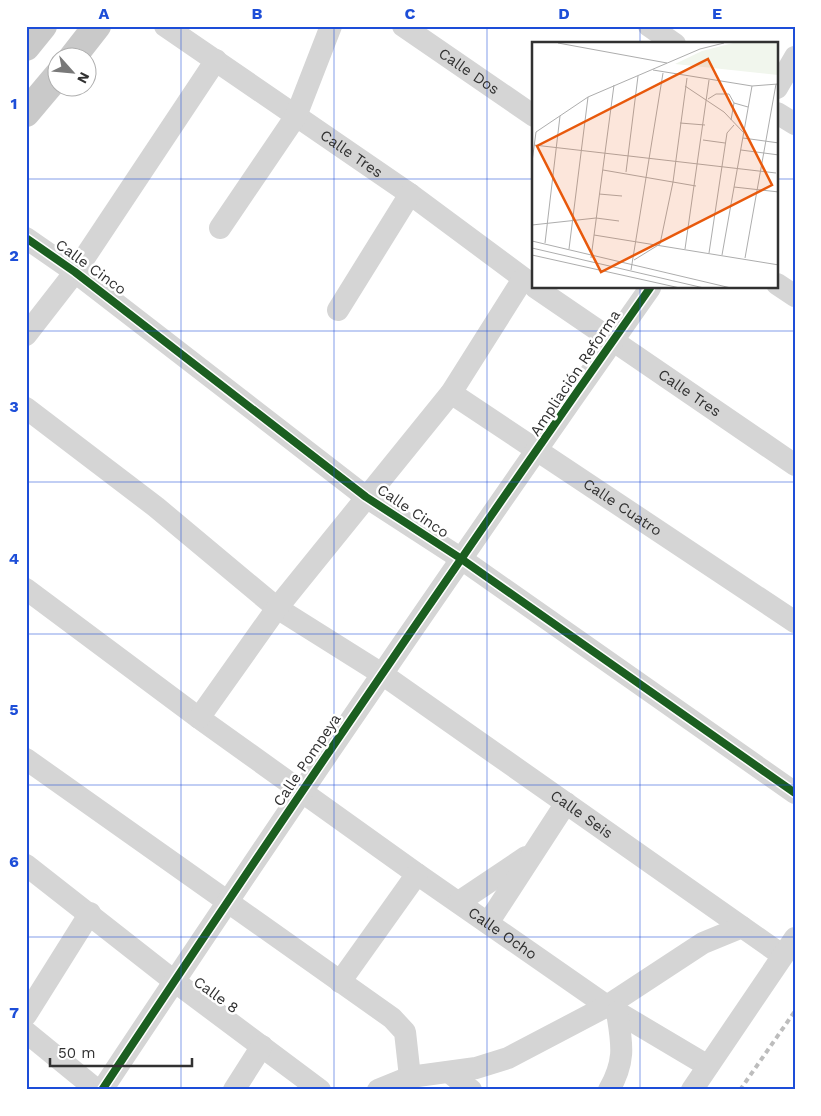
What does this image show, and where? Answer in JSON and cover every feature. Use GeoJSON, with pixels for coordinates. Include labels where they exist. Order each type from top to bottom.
{"type":"FeatureCollection","features":[{"type":"Feature","properties":{"kind":"main road"},"geometry":{"type":"LineString","coordinates":[[26,47],[43,26]]}},
{"type":"Feature","properties":{"kind":"main road"},"geometry":{"type":"LineString","coordinates":[[80,48],[97,26]]}},
{"type":"Feature","properties":{"kind":"main road"},"geometry":{"type":"LineString","coordinates":[[26,113],[48,87]]}},
{"type":"Feature","properties":{"kind":"street","name":"Calle Tres"},"geometry":{"type":"LineString","coordinates":[[165,26],[410,194],[531,284]]}},
{"type":"Feature","properties":{"kind":"street"},"geometry":{"type":"LineString","coordinates":[[220,228],[296,116],[331,26]]}},
{"type":"Feature","properties":{"kind":"street","name":"Calle Dos"},"geometry":{"type":"LineString","coordinates":[[403,26],[532,115]]}},
{"type":"Feature","properties":{"kind":"street"},"geometry":{"type":"LineString","coordinates":[[649,26],[672,42]]}},
{"type":"Feature","properties":{"kind":"street"},"geometry":{"type":"LineString","coordinates":[[778,86],[795,57]]}},
{"type":"Feature","properties":{"kind":"street"},"geometry":{"type":"LineString","coordinates":[[26,335],[75,272],[216,60]]}},
{"type":"Feature","properties":{"kind":"street"},"geometry":{"type":"LineString","coordinates":[[778,114],[795,124]]}},
{"type":"Feature","properties":{"kind":"street"},"geometry":{"type":"LineString","coordinates":[[338,310],[410,194]]}},
{"type":"Feature","properties":{"kind":"street","name":"Calle Cinco"},"geometry":{"type":"LineString","coordinates":[[26,238],[75,272],[366,497],[460,558],[795,793]]}},
{"type":"Feature","properties":{"kind":"street"},"geometry":{"type":"LineString","coordinates":[[199,718],[277,608],[451,393],[531,284]]}},
{"type":"Feature","properties":{"kind":"street"},"geometry":{"type":"LineString","coordinates":[[778,285],[795,296]]}},
{"type":"Feature","properties":{"kind":"street","name":"Calle Tres"},"geometry":{"type":"LineString","coordinates":[[538,289],[795,465]]}},
{"type":"Feature","properties":{"kind":"street","name":"Ampliación Reforma"},"geometry":{"type":"LineString","coordinates":[[539,449],[649,289]]}},
{"type":"Feature","properties":{"kind":"street","name":"Calle Cuatro"},"geometry":{"type":"LineString","coordinates":[[451,393],[539,449],[795,622]]}},
{"type":"Feature","properties":{"kind":"street","name":"Calle Seis"},"geometry":{"type":"LineString","coordinates":[[26,408],[156,507],[277,608],[382,674],[742,927],[788,947]]}},
{"type":"Feature","properties":{"kind":"street","name":"Calle Pompeya"},"geometry":{"type":"LineString","coordinates":[[102,1090],[460,558],[539,449]]}},
{"type":"Feature","properties":{"kind":"street","name":"Calle Ocho"},"geometry":{"type":"LineString","coordinates":[[26,589],[199,718],[417,874],[612,1009],[708,1066]]}},
{"type":"Feature","properties":{"kind":"street"},"geometry":{"type":"LineString","coordinates":[[26,759],[392,1018],[405,1032],[410,1077]]}},
{"type":"Feature","properties":{"kind":"street"},"geometry":{"type":"LineString","coordinates":[[488,922],[566,803]]}},
{"type":"Feature","properties":{"kind":"street"},"geometry":{"type":"LineString","coordinates":[[459,902],[535,850]]}},
{"type":"Feature","properties":{"kind":"street","name":"Calle 8"},"geometry":{"type":"LineString","coordinates":[[26,864],[174,981],[320,1090]]}},
{"type":"Feature","properties":{"kind":"street"},"geometry":{"type":"LineString","coordinates":[[340,982],[417,874]]}},
{"type":"Feature","properties":{"kind":"street"},"geometry":{"type":"LineString","coordinates":[[26,1015],[90,913]]}},
{"type":"Feature","properties":{"kind":"street"},"geometry":{"type":"LineString","coordinates":[[378,1090],[410,1077],[476,1068],[508,1058],[612,1009],[703,943],[742,927]]}},
{"type":"Feature","properties":{"kind":"street"},"geometry":{"type":"LineString","coordinates":[[692,1090],[788,947]]}},
{"type":"Feature","properties":{"kind":"street"},"geometry":{"type":"LineString","coordinates":[[609,1090],[621,1066],[623,1052],[612,1009]]}},
{"type":"Feature","properties":{"kind":"street"},"geometry":{"type":"LineString","coordinates":[[26,1032],[97,1090]]}},
{"type":"Feature","properties":{"kind":"street"},"geometry":{"type":"LineString","coordinates":[[234,1090],[262,1046]]}},
{"type":"Feature","properties":{"kind":"street"},"geometry":{"type":"LineString","coordinates":[[449,1072],[471,1090]]}},
{"type":"Feature","properties":{"kind":"railway"},"geometry":{"type":"LineString","coordinates":[[740,1090],[795,1011]]}},
{"type":"Feature","properties":{"kind":"cycle path"},"geometry":{"type":"LineString","coordinates":[[26,238],[75,272],[366,497],[460,558],[795,793]]}},
{"type":"Feature","properties":{"kind":"cycle path"},"geometry":{"type":"LineString","coordinates":[[102,1090],[373,687],[649,289]]}}]}
